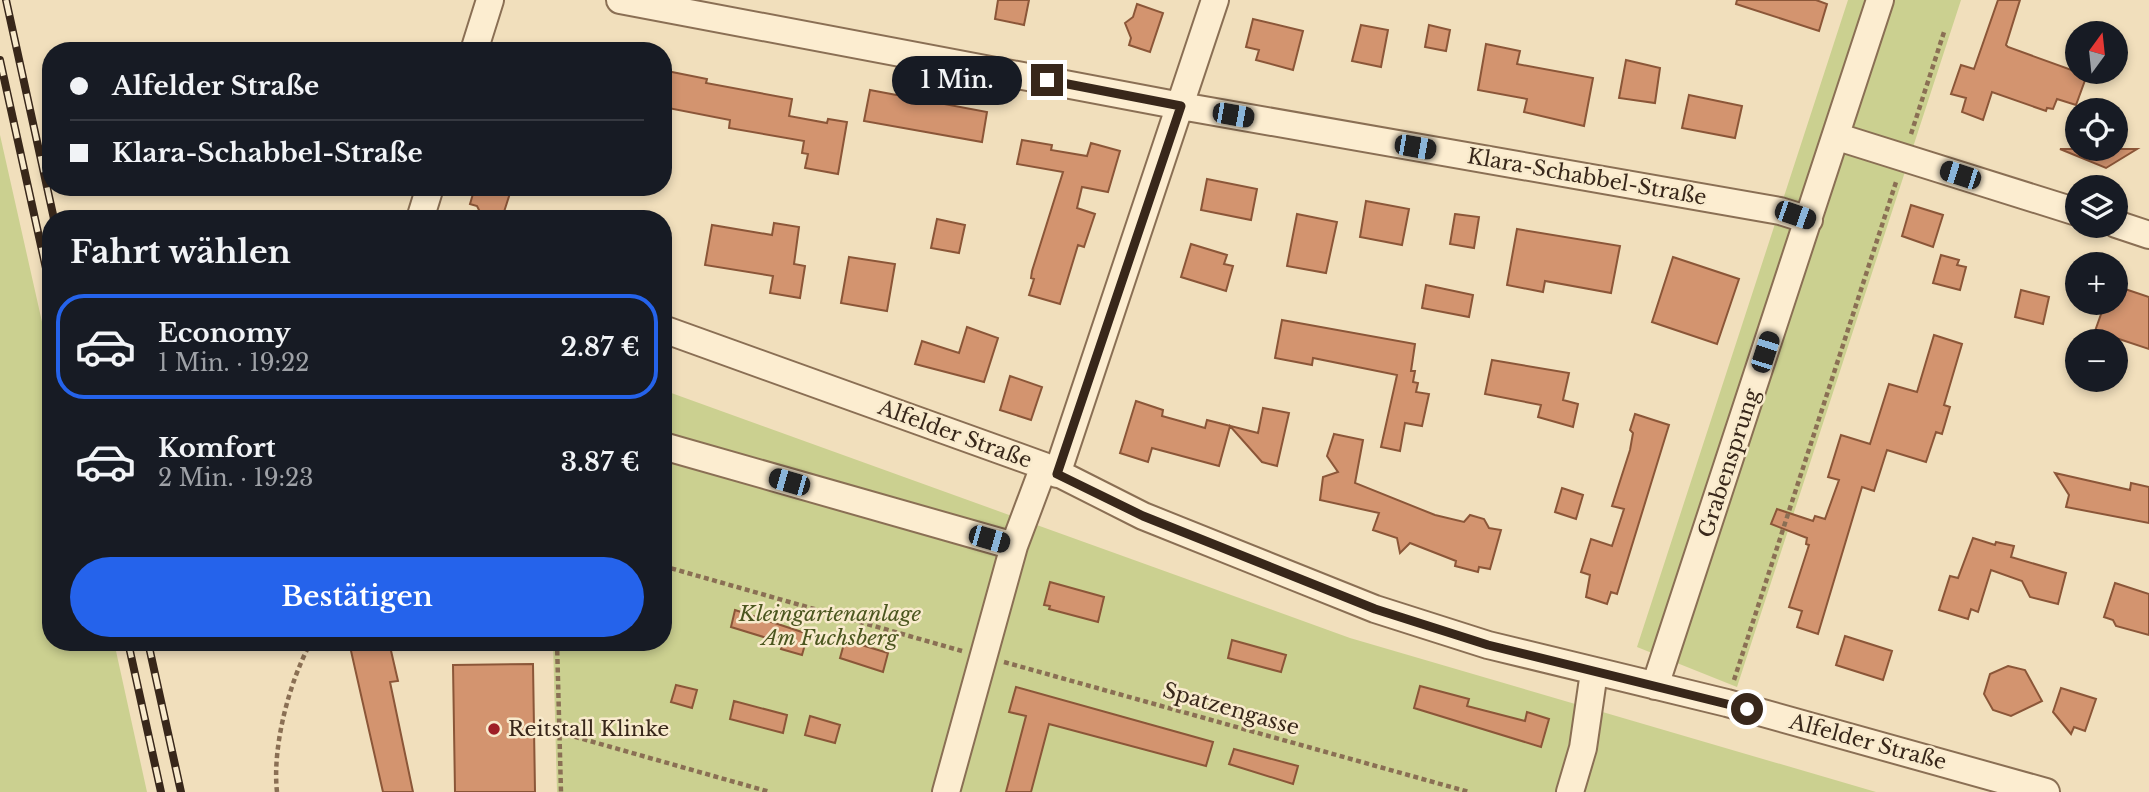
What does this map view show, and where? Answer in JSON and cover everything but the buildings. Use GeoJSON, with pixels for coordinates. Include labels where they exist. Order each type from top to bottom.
{"type":"FeatureCollection","features":[{"type":"Feature","properties":{"kind":"street"},"geometry":{"type":"LineString","coordinates":[[477,42],[490,0]]}},
{"type":"Feature","properties":{"kind":"street","name":"Klara-Schabbel-Straße"},"geometry":{"type":"LineString","coordinates":[[620,0],[1181,106],[1780,211],[1809,220]]}},
{"type":"Feature","properties":{"kind":"street"},"geometry":{"type":"LineString","coordinates":[[946,792],[1014,546],[1051,470],[1181,106],[1214,0]]}},
{"type":"Feature","properties":{"kind":"street","name":"Grabensprung"},"geometry":{"type":"LineString","coordinates":[[1655,686],[1838,137],[1880,0]]}},
{"type":"Feature","properties":{"kind":"street"},"geometry":{"type":"LineString","coordinates":[[1838,137],[2065,208]]}},
{"type":"Feature","properties":{"kind":"street"},"geometry":{"type":"LineString","coordinates":[[2128,228],[2149,235]]}},
{"type":"Feature","properties":{"kind":"street","name":"Alfelder Straße"},"geometry":{"type":"LineString","coordinates":[[672,332],[1051,470],[1143,516],[1375,609],[1488,645],[1727,703],[1987,784],[2046,792]]}},
{"type":"Feature","properties":{"kind":"street"},"geometry":{"type":"LineString","coordinates":[[672,449],[1014,546]]}},
{"type":"Feature","properties":{"kind":"street"},"geometry":{"type":"LineString","coordinates":[[1570,792],[1583,748],[1594,672]]}},
{"type":"Feature","properties":{"kind":"path"},"geometry":{"type":"LineString","coordinates":[[1727,703],[1945,29]]}},
{"type":"Feature","properties":{"kind":"path","name":"Spatzengasse"},"geometry":{"type":"LineString","coordinates":[[672,569],[1469,792]]}},
{"type":"Feature","properties":{"kind":"path"},"geometry":{"type":"LineString","coordinates":[[277,792],[275,768],[288,705],[297,668],[306,651]]}},
{"type":"Feature","properties":{"kind":"path"},"geometry":{"type":"LineString","coordinates":[[557,651],[561,792]]}},
{"type":"Feature","properties":{"kind":"path"},"geometry":{"type":"LineString","coordinates":[[558,732],[770,792]]}},
{"type":"Feature","properties":{"kind":"green space"},"geometry":{"type":"Polygon","coordinates":[[[1848,0],[1961,0],[1737,687],[1637,647],[1848,0]]]}},
{"type":"Feature","properties":{"kind":"green space"},"geometry":{"type":"Polygon","coordinates":[[[0,135],[42,322],[42,651],[116,651],[147,792],[0,792],[0,135]]]}},
{"type":"Feature","properties":{"kind":"green space","name":"Kleingartenanlage Am Fuchsberg"},"geometry":{"type":"Polygon","coordinates":[[[672,393],[1350,638],[1876,792],[557,792],[553,651],[672,651],[672,393]]]}},
{"type":"Feature","properties":{"kind":"railway"},"geometry":{"type":"LineString","coordinates":[[6,0],[42,164]]}},
{"type":"Feature","properties":{"kind":"railway"},"geometry":{"type":"LineString","coordinates":[[0,60],[42,250]]}},
{"type":"Feature","properties":{"kind":"railway"},"geometry":{"type":"LineString","coordinates":[[49,196],[52,210]]}},
{"type":"Feature","properties":{"kind":"railway"},"geometry":{"type":"LineString","coordinates":[[130,651],[161,792]]}},
{"type":"Feature","properties":{"kind":"railway"},"geometry":{"type":"LineString","coordinates":[[150,651],[181,792]]}},
{"type":"Feature","properties":{"kind":"place","name":"Reitstall Klinke"},"geometry":{"type":"Point","coordinates":[494,729]}},
{"type":"Feature","properties":{"kind":"route"},"geometry":{"type":"LineString","coordinates":[[1047,80],[1181,106],[1057,474],[1143,516],[1375,609],[1488,645],[1747,709]]}}]}
